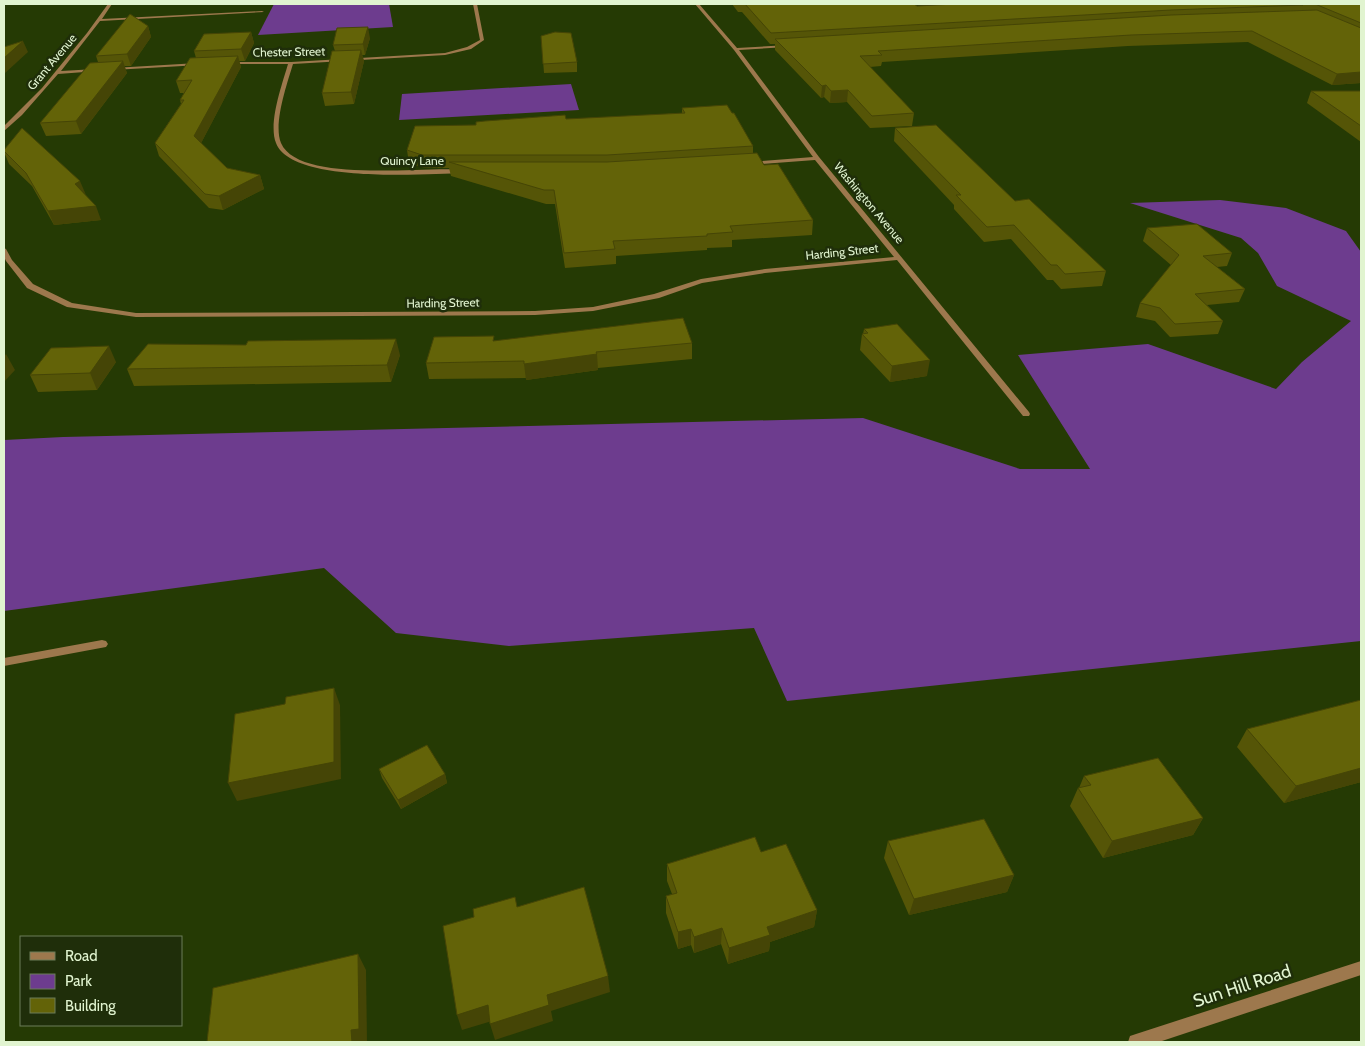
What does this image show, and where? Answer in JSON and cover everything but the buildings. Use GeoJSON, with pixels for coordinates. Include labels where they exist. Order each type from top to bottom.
{"type":"FeatureCollection","features":[{"type":"Feature","properties":{"kind":"street","name":"Grant Avenue"},"geometry":{"type":"LineString","coordinates":[[4,129],[20,116],[57,73],[100,20],[110,4]]}},
{"type":"Feature","properties":{"kind":"street","name":"Chester Street"},"geometry":{"type":"LineString","coordinates":[[223,64],[292,63],[445,54],[469,48],[482,40],[475,4]]}},
{"type":"Feature","properties":{"kind":"street","name":"Washington Avenue"},"geometry":{"type":"LineString","coordinates":[[697,4],[736,49],[818,158],[1026,414]]}},
{"type":"Feature","properties":{"kind":"street"},"geometry":{"type":"LineString","coordinates":[[100,20],[262,12]]}},
{"type":"Feature","properties":{"kind":"street"},"geometry":{"type":"LineString","coordinates":[[736,49],[794,45]]}},
{"type":"Feature","properties":{"kind":"street","name":"Quincy Lane"},"geometry":{"type":"LineString","coordinates":[[292,63],[275,130],[279,146],[290,158],[314,167],[356,172],[467,171]]}},
{"type":"Feature","properties":{"kind":"street"},"geometry":{"type":"LineString","coordinates":[[108,70],[203,64]]}},
{"type":"Feature","properties":{"kind":"street"},"geometry":{"type":"LineString","coordinates":[[57,73],[98,70]]}},
{"type":"Feature","properties":{"kind":"street"},"geometry":{"type":"LineString","coordinates":[[741,164],[818,158]]}},
{"type":"Feature","properties":{"kind":"street","name":"Harding Street"},"geometry":{"type":"LineString","coordinates":[[4,250],[9,261],[30,286],[70,304],[136,316],[535,313],[583,310],[656,296],[710,280],[765,271],[900,258]]}},
{"type":"Feature","properties":{"kind":"street"},"geometry":{"type":"LineString","coordinates":[[4,662],[102,644]]}},
{"type":"Feature","properties":{"kind":"street","name":"Sun Hill Road"},"geometry":{"type":"LineString","coordinates":[[1136,1042],[1361,968]]}},
{"type":"Feature","properties":{"kind":"green space"},"geometry":{"type":"Polygon","coordinates":[[[274,4],[389,4],[393,27],[258,35],[274,4]]]}},
{"type":"Feature","properties":{"kind":"green space"},"geometry":{"type":"Polygon","coordinates":[[[571,84],[579,110],[399,120],[402,94],[571,84]]]}},
{"type":"Feature","properties":{"kind":"green space"},"geometry":{"type":"Polygon","coordinates":[[[1220,200],[1286,208],[1346,231],[1361,252],[1361,641],[787,701],[754,628],[509,646],[396,633],[324,568],[4,611],[4,440],[863,418],[1020,469],[1090,469],[1018,355],[1148,344],[1276,389],[1302,362],[1351,321],[1277,286],[1258,253],[1241,238],[1130,203],[1220,200]]]}}]}
